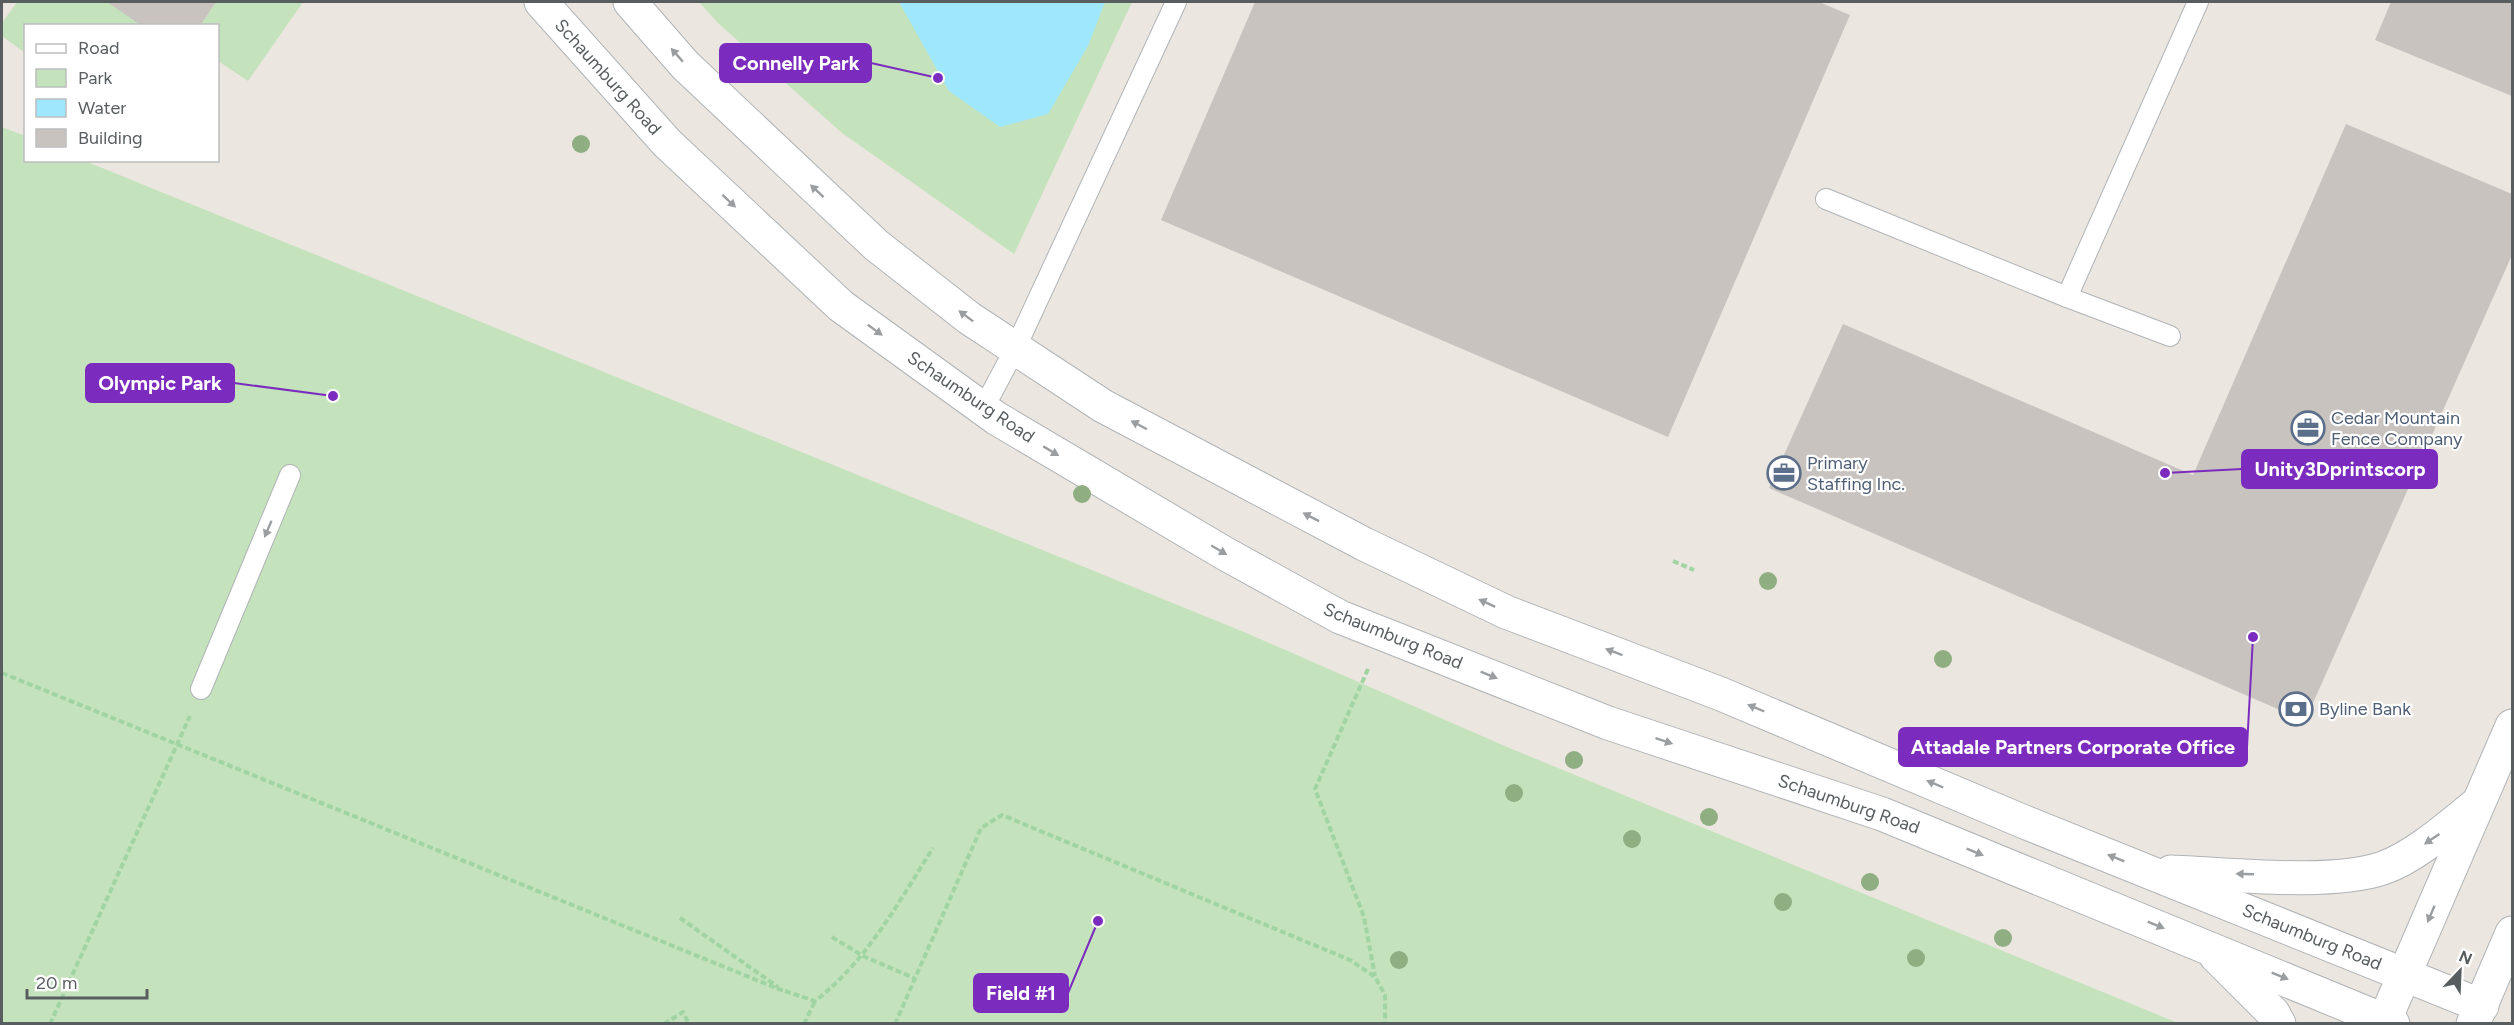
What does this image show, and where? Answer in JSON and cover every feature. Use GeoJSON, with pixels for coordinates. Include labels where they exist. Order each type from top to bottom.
{"type":"FeatureCollection","features":[{"type":"Feature","properties":{"kind":"street","name":"Schaumburg Road"},"geometry":{"type":"LineString","coordinates":[[541,2],[667,143],[841,306],[983,410],[1224,553],[1340,617],[1608,723],[1882,814],[2387,1022]]}},
{"type":"Feature","properties":{"kind":"street","name":"Schaumburg Road"},"geometry":{"type":"LineString","coordinates":[[630,2],[685,65],[876,246],[969,318],[1103,406],[1364,544],[1506,612],[1721,693],[2147,871],[2406,974],[2477,1015]]}},
{"type":"Feature","properties":{"kind":"street"},"geometry":{"type":"LineString","coordinates":[[2387,1022],[2512,726]]}},
{"type":"Feature","properties":{"kind":"street"},"geometry":{"type":"LineString","coordinates":[[2147,871],[2295,876],[2345,875],[2380,869],[2432,840],[2478,803]]}},
{"type":"Feature","properties":{"kind":"street"},"geometry":{"type":"LineString","coordinates":[[2477,1015],[2512,933]]}},
{"type":"Feature","properties":{"kind":"street"},"geometry":{"type":"LineString","coordinates":[[2207,946],[2273,1013],[2279,1023]]}},
{"type":"Feature","properties":{"kind":"lane"},"geometry":{"type":"LineString","coordinates":[[983,410],[1015,349],[1176,2]]}},
{"type":"Feature","properties":{"kind":"lane"},"geometry":{"type":"LineString","coordinates":[[2067,297],[2198,2]]}},
{"type":"Feature","properties":{"kind":"lane"},"geometry":{"type":"LineString","coordinates":[[1826,199],[2067,297],[2170,336]]}},
{"type":"Feature","properties":{"kind":"lane"},"geometry":{"type":"LineString","coordinates":[[201,689],[290,475]]}},
{"type":"Feature","properties":{"kind":"path"},"geometry":{"type":"LineString","coordinates":[[1673,561],[1694,570]]}},
{"type":"Feature","properties":{"kind":"path"},"geometry":{"type":"LineString","coordinates":[[1369,667],[1315,789],[1364,917],[1375,976],[1385,995],[1385,1023]]}},
{"type":"Feature","properties":{"kind":"path"},"geometry":{"type":"LineString","coordinates":[[2,673],[786,992],[815,1001]]}},
{"type":"Feature","properties":{"kind":"path"},"geometry":{"type":"LineString","coordinates":[[50,1023],[179,744],[201,689]]}},
{"type":"Feature","properties":{"kind":"path"},"geometry":{"type":"LineString","coordinates":[[895,1023],[981,828],[1002,814],[1350,960],[1375,976]]}},
{"type":"Feature","properties":{"kind":"path"},"geometry":{"type":"LineString","coordinates":[[804,1023],[815,1001],[833,987],[863,956],[933,848]]}},
{"type":"Feature","properties":{"kind":"path"},"geometry":{"type":"LineString","coordinates":[[680,918],[786,992]]}},
{"type":"Feature","properties":{"kind":"path"},"geometry":{"type":"LineString","coordinates":[[832,937],[863,956],[914,978]]}},
{"type":"Feature","properties":{"kind":"path"},"geometry":{"type":"LineString","coordinates":[[664,1023],[683,1012],[689,1023]]}},
{"type":"Feature","properties":{"kind":"green space"},"geometry":{"type":"Polygon","coordinates":[[[17,2],[107,2],[140,24],[24,24],[24,52],[2,36],[2,23],[17,2]]]}},
{"type":"Feature","properties":{"kind":"green space"},"geometry":{"type":"Polygon","coordinates":[[[216,2],[303,2],[248,81],[219,62],[219,24],[201,24],[216,2]]]}},
{"type":"Feature","properties":{"kind":"green space"},"geometry":{"type":"Polygon","coordinates":[[[699,2],[1132,2],[1014,254],[842,133],[718,23],[699,2]]]}},
{"type":"Feature","properties":{"kind":"green space"},"geometry":{"type":"Polygon","coordinates":[[[2,127],[24,136],[24,162],[87,162],[1244,632],[1507,747],[2178,1023],[2,1023],[2,127]]]}},
{"type":"Feature","properties":{"kind":"water"},"geometry":{"type":"Polygon","coordinates":[[[899,2],[1105,2],[1088,46],[1048,114],[1000,127],[949,91],[899,2]]]}},
{"type":"Feature","properties":{"kind":"building"},"geometry":{"type":"Polygon","coordinates":[[[107,2],[216,2],[201,24],[139,24],[107,2]]]}},
{"type":"Feature","properties":{"kind":"building"},"geometry":{"type":"Polygon","coordinates":[[[1255,2],[1819,2],[1850,15],[1668,437],[1161,220],[1255,2]]]}},
{"type":"Feature","properties":{"kind":"building"},"geometry":{"type":"Polygon","coordinates":[[[2391,2],[2512,2],[2512,96],[2375,40],[2391,2]]]}},
{"type":"Feature","properties":{"kind":"building"},"geometry":{"type":"Polygon","coordinates":[[[2346,124],[2512,194],[2512,255],[2305,721],[1769,488],[1843,324],[2193,475],[2346,124]]]}},
{"type":"Feature","properties":{"kind":"place","name":"Connelly Park"},"geometry":{"type":"Point","coordinates":[938,78]}},
{"type":"Feature","properties":{"kind":"place","name":"Olympic Park"},"geometry":{"type":"Point","coordinates":[333,396]}},
{"type":"Feature","properties":{"kind":"place","name":"Cedar Mountain Fence Company"},"geometry":{"type":"Point","coordinates":[2308,428]}},
{"type":"Feature","properties":{"kind":"place","name":"Primary Staffing Inc."},"geometry":{"type":"Point","coordinates":[1784,473]}},
{"type":"Feature","properties":{"kind":"place","name":"Unity3Dprintscorp"},"geometry":{"type":"Point","coordinates":[2165,473]}},
{"type":"Feature","properties":{"kind":"place","name":"Attadale Partners Corporate Office"},"geometry":{"type":"Point","coordinates":[2253,637]}},
{"type":"Feature","properties":{"kind":"place","name":"Byline Bank"},"geometry":{"type":"Point","coordinates":[2296,709]}},
{"type":"Feature","properties":{"kind":"place","name":"Field #1"},"geometry":{"type":"Point","coordinates":[1098,921]}}]}
